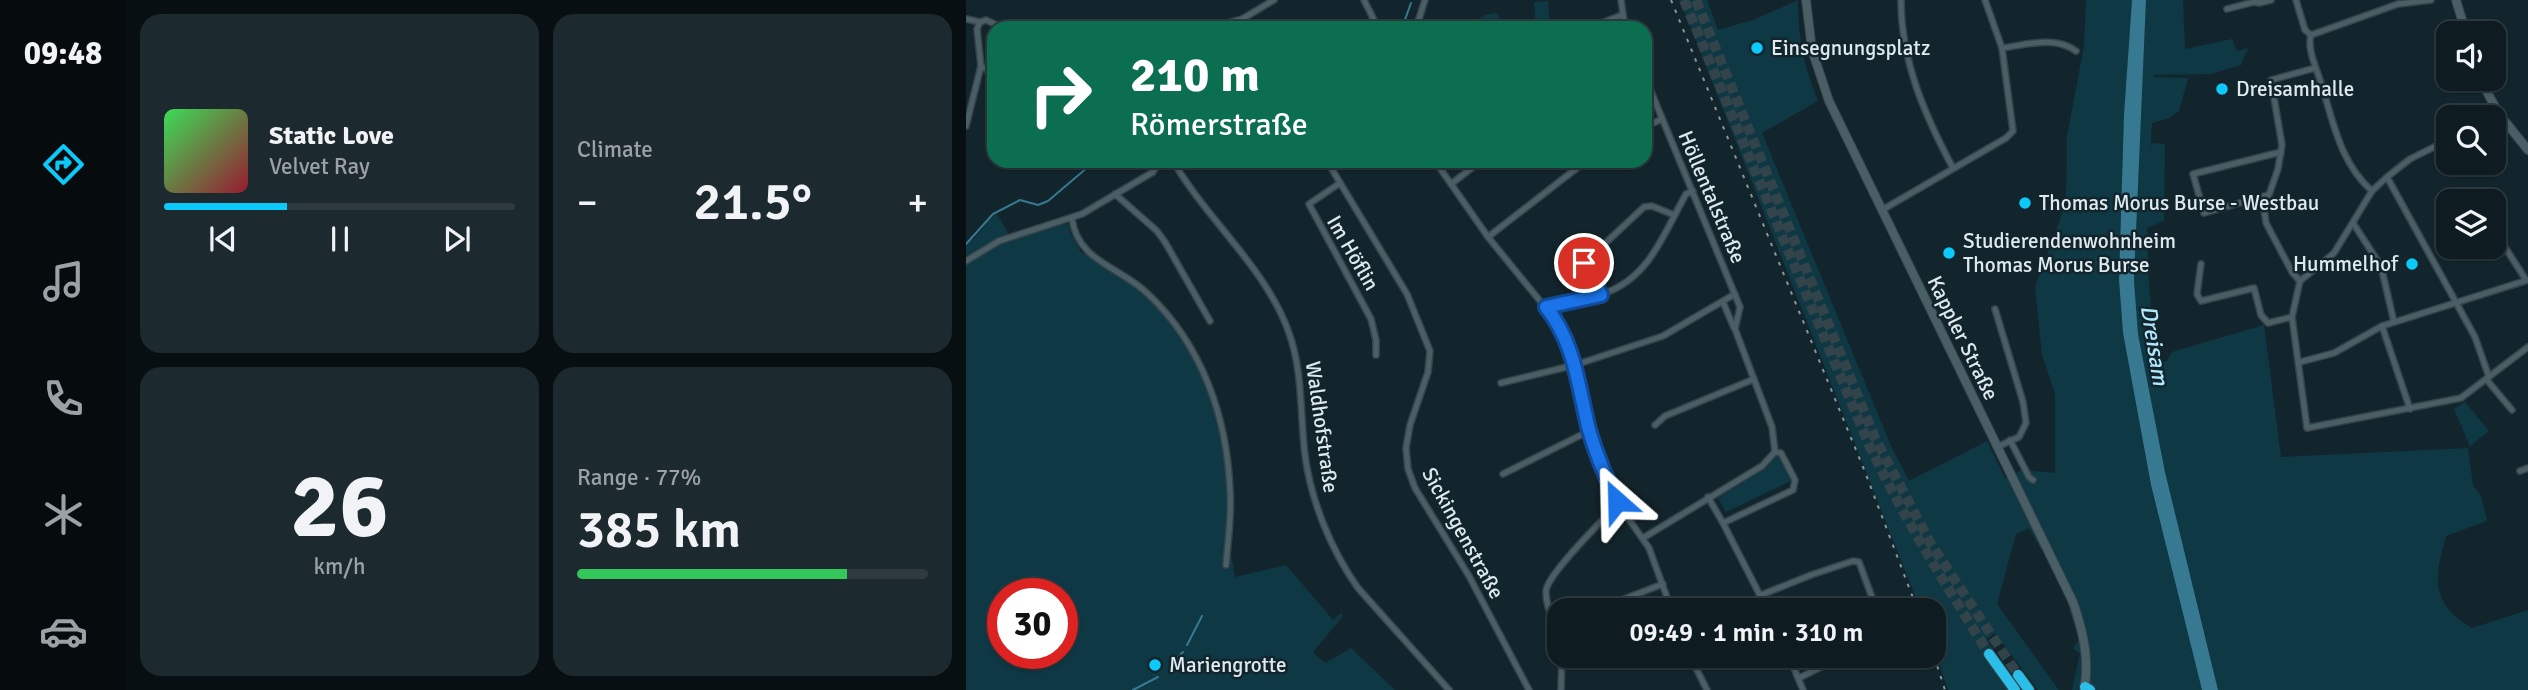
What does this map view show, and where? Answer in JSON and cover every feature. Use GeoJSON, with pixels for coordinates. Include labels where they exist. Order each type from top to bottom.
{"type":"FeatureCollection","features":[{"type":"Feature","properties":{"kind":"highway"},"geometry":{"type":"LineString","coordinates":[[1989,654],[2015,690]]}},
{"type":"Feature","properties":{"kind":"highway"},"geometry":{"type":"LineString","coordinates":[[2018,675],[2029,690]]}},
{"type":"Feature","properties":{"kind":"street"},"geometry":{"type":"LineString","coordinates":[[1235,21],[1274,0]]}},
{"type":"Feature","properties":{"kind":"street"},"geometry":{"type":"LineString","coordinates":[[1364,0],[1374,21]]}},
{"type":"Feature","properties":{"kind":"street"},"geometry":{"type":"LineString","coordinates":[[1418,21],[1425,0]]}},
{"type":"Feature","properties":{"kind":"street"},"geometry":{"type":"LineString","coordinates":[[1621,0],[1623,21]]}},
{"type":"Feature","properties":{"kind":"street","name":"Kappler Straße"},"geometry":{"type":"LineString","coordinates":[[1806,0],[1809,32],[1822,85],[2076,609],[2085,649],[2087,689]]}},
{"type":"Feature","properties":{"kind":"street"},"geometry":{"type":"LineString","coordinates":[[1901,0],[1904,40],[1910,67],[1930,123],[1953,168]]}},
{"type":"Feature","properties":{"kind":"street"},"geometry":{"type":"LineString","coordinates":[[1882,210],[2006,138],[2012,131],[2002,48],[1985,0]]}},
{"type":"Feature","properties":{"kind":"street"},"geometry":{"type":"LineString","coordinates":[[2227,9],[2271,0]]}},
{"type":"Feature","properties":{"kind":"street"},"geometry":{"type":"LineString","coordinates":[[2296,0],[2305,30],[2311,35]]}},
{"type":"Feature","properties":{"kind":"street"},"geometry":{"type":"LineString","coordinates":[[2311,35],[2398,4],[2431,0]]}},
{"type":"Feature","properties":{"kind":"street"},"geometry":{"type":"LineString","coordinates":[[2456,0],[2462,21]]}},
{"type":"Feature","properties":{"kind":"street"},"geometry":{"type":"LineString","coordinates":[[1607,21],[1622,15]]}},
{"type":"Feature","properties":{"kind":"street"},"geometry":{"type":"LineString","coordinates":[[966,19],[988,21]]}},
{"type":"Feature","properties":{"kind":"street"},"geometry":{"type":"LineString","coordinates":[[966,125],[981,66],[977,29],[980,22]]}},
{"type":"Feature","properties":{"kind":"street"},"geometry":{"type":"LineString","coordinates":[[2311,35],[2309,41],[2315,68],[2342,150],[2362,182],[2372,191]]}},
{"type":"Feature","properties":{"kind":"street"},"geometry":{"type":"LineString","coordinates":[[2002,48],[2055,41],[2076,51]]}},
{"type":"Feature","properties":{"kind":"street"},"geometry":{"type":"LineString","coordinates":[[981,66],[987,70]]}},
{"type":"Feature","properties":{"kind":"street"},"geometry":{"type":"LineString","coordinates":[[2300,281],[2292,272],[2266,223],[2264,209],[2278,169],[2282,138],[2271,80],[2315,68]]}},
{"type":"Feature","properties":{"kind":"street","name":"Höllentalstraße"},"geometry":{"type":"LineString","coordinates":[[1652,94],[1740,307],[1735,329]]}},
{"type":"Feature","properties":{"kind":"street"},"geometry":{"type":"LineString","coordinates":[[1652,124],[1662,119]]}},
{"type":"Feature","properties":{"kind":"street"},"geometry":{"type":"LineString","coordinates":[[2506,127],[2528,150]]}},
{"type":"Feature","properties":{"kind":"street"},"geometry":{"type":"LineString","coordinates":[[2436,146],[2410,159],[2372,191],[2334,253],[2300,281],[2292,317],[2307,428],[2461,398],[2528,346]]}},
{"type":"Feature","properties":{"kind":"street"},"geometry":{"type":"LineString","coordinates":[[2268,195],[2204,213],[2193,174],[2281,152]]}},
{"type":"Feature","properties":{"kind":"street"},"geometry":{"type":"LineString","coordinates":[[966,261],[999,241],[1072,219],[1153,172],[1156,168]]}},
{"type":"Feature","properties":{"kind":"street","name":"Waldhofstraße"},"geometry":{"type":"LineString","coordinates":[[1176,168],[1264,285],[1283,317],[1295,352],[1305,454],[1314,497],[1346,571],[1358,588],[1450,690]]}},
{"type":"Feature","properties":{"kind":"street","name":"Sickingenstraße"},"geometry":{"type":"LineString","coordinates":[[1331,168],[1407,294],[1430,351],[1428,372],[1410,425],[1406,448],[1408,469],[1415,488],[1469,576],[1529,690]]}},
{"type":"Feature","properties":{"kind":"street"},"geometry":{"type":"LineString","coordinates":[[1440,168],[1488,237],[1562,328],[1575,365],[1590,431],[1603,470],[1619,505],[1653,555],[1668,598]]}},
{"type":"Feature","properties":{"kind":"street"},"geometry":{"type":"LineString","coordinates":[[1451,184],[1472,168]]}},
{"type":"Feature","properties":{"kind":"street"},"geometry":{"type":"LineString","coordinates":[[1488,237],[1577,168]]}},
{"type":"Feature","properties":{"kind":"street"},"geometry":{"type":"LineString","coordinates":[[2387,177],[2475,337],[2488,378],[2512,410]]}},
{"type":"Feature","properties":{"kind":"street","name":"Im Höflin"},"geometry":{"type":"LineString","coordinates":[[1340,183],[1309,204],[1371,319],[1376,355]]}},
{"type":"Feature","properties":{"kind":"street"},"geometry":{"type":"LineString","coordinates":[[1546,307],[1601,295],[1626,283],[1644,268],[1686,194],[1693,191]]}},
{"type":"Feature","properties":{"kind":"street"},"geometry":{"type":"LineString","coordinates":[[1115,194],[1166,242],[1210,321]]}},
{"type":"Feature","properties":{"kind":"street"},"geometry":{"type":"LineString","coordinates":[[1601,295],[1584,263],[1644,207],[1652,206],[1674,215]]}},
{"type":"Feature","properties":{"kind":"street"},"geometry":{"type":"LineString","coordinates":[[1072,219],[1074,233],[1087,252],[1146,291],[1161,306],[1199,359],[1212,388],[1220,414],[1230,490],[1226,565]]}},
{"type":"Feature","properties":{"kind":"street"},"geometry":{"type":"LineString","coordinates":[[2353,223],[2381,266],[2394,322]]}},
{"type":"Feature","properties":{"kind":"street"},"geometry":{"type":"LineString","coordinates":[[2300,362],[2334,353],[2382,326],[2527,280],[2506,248]]}},
{"type":"Feature","properties":{"kind":"street"},"geometry":{"type":"LineString","coordinates":[[2201,264],[2197,293],[2201,301],[2254,288],[2262,315],[2268,323],[2292,317]]}},
{"type":"Feature","properties":{"kind":"street"},"geometry":{"type":"LineString","coordinates":[[1501,383],[1575,365],[1663,336],[1735,294]]}},
{"type":"Feature","properties":{"kind":"street","name":"Höllentalstraße"},"geometry":{"type":"LineString","coordinates":[[1723,302],[1772,427],[1778,452],[1795,480],[1793,490],[1723,523]]}},
{"type":"Feature","properties":{"kind":"street"},"geometry":{"type":"LineString","coordinates":[[1995,309],[2026,415],[2024,429],[2019,437],[1997,447]]}},
{"type":"Feature","properties":{"kind":"street"},"geometry":{"type":"LineString","coordinates":[[2382,326],[2410,409]]}},
{"type":"Feature","properties":{"kind":"street"},"geometry":{"type":"LineString","coordinates":[[1656,425],[1665,416],[1754,379]]}},
{"type":"Feature","properties":{"kind":"street"},"geometry":{"type":"LineString","coordinates":[[1503,474],[1590,431]]}},
{"type":"Feature","properties":{"kind":"street"},"geometry":{"type":"LineString","coordinates":[[2010,440],[2033,480]]}},
{"type":"Feature","properties":{"kind":"street"},"geometry":{"type":"LineString","coordinates":[[1643,538],[1762,466],[1778,452]]}},
{"type":"Feature","properties":{"kind":"street"},"geometry":{"type":"LineString","coordinates":[[2520,471],[2528,468]]}},
{"type":"Feature","properties":{"kind":"street"},"geometry":{"type":"LineString","coordinates":[[1708,497],[1762,598]]}},
{"type":"Feature","properties":{"kind":"street"},"geometry":{"type":"LineString","coordinates":[[1547,601],[1546,588],[1554,575],[1619,505]]}},
{"type":"Feature","properties":{"kind":"street"},"geometry":{"type":"LineString","coordinates":[[1761,595],[1853,561],[1859,562],[1872,598]]}},
{"type":"Feature","properties":{"kind":"street"},"geometry":{"type":"LineString","coordinates":[[1627,598],[1663,584]]}},
{"type":"Feature","properties":{"kind":"street"},"geometry":{"type":"LineString","coordinates":[[1561,690],[1562,668]]}},
{"type":"Feature","properties":{"kind":"street"},"geometry":{"type":"LineString","coordinates":[[1696,668],[1707,690]]}},
{"type":"Feature","properties":{"kind":"street"},"geometry":{"type":"LineString","coordinates":[[1794,668],[1803,690]]}},
{"type":"Feature","properties":{"kind":"street"},"geometry":{"type":"LineString","coordinates":[[1799,678],[1819,668]]}},
{"type":"Feature","properties":{"kind":"shaded area"},"geometry":{"type":"Polygon","coordinates":[[[1680,0],[1707,0],[1718,30],[1753,20],[1798,0],[1803,51],[1818,101],[1762,133],[1891,446],[1909,481],[1987,441],[2005,478],[2022,470],[2055,473],[2055,394],[2042,355],[2035,287],[2066,203],[2067,136],[2084,46],[2086,0],[2132,0],[2124,114],[2119,280],[2123,333],[2151,485],[2202,690],[2097,690],[2082,681],[2078,690],[2072,690],[2080,654],[2073,648],[2079,640],[2062,586],[2029,528],[2016,534],[1997,604],[2059,690],[2038,690],[1995,633],[1987,639],[1994,650],[1985,657],[2009,690],[1948,690],[1941,668],[1946,668],[1946,598],[1916,598],[1680,0]]]}},
{"type":"Feature","properties":{"kind":"shaded area","name":"Dreisam"},"geometry":{"type":"Polygon","coordinates":[[[2132,0],[2146,0],[2134,280],[2138,334],[2165,472],[2218,690],[2202,690],[2151,485],[2123,333],[2119,280],[2124,114],[2132,0]]]}},
{"type":"Feature","properties":{"kind":"shaded area"},"geometry":{"type":"Polygon","coordinates":[[[2146,0],[2183,0],[2185,49],[2232,39],[2237,51],[2248,48],[2241,65],[2211,74],[2154,75],[2188,78],[2179,111],[2167,119],[2152,123],[2149,169],[2151,143],[2165,144],[2164,221],[2147,228],[2149,285],[2157,363],[2167,361],[2172,352],[2264,325],[2281,457],[2468,448],[2473,485],[2481,496],[2487,521],[2446,536],[2439,565],[2439,589],[2449,609],[2472,628],[2528,610],[2528,690],[2218,690],[2165,472],[2138,334],[2134,280],[2146,0]]]}},
{"type":"Feature","properties":{"kind":"shaded area"},"geometry":{"type":"Polygon","coordinates":[[[1548,1],[1550,21],[1536,21],[1534,2],[1548,1]]]}},
{"type":"Feature","properties":{"kind":"shaded area"},"geometry":{"type":"Polygon","coordinates":[[[1497,13],[1501,21],[1476,21],[1482,17],[1497,13]]]}},
{"type":"Feature","properties":{"kind":"shaded area"},"geometry":{"type":"Polygon","coordinates":[[[997,214],[1012,240],[1052,226],[1068,224],[1081,252],[1122,276],[1156,305],[1195,358],[1219,422],[1229,493],[1225,547],[1230,549],[1235,577],[1286,565],[1333,620],[1341,613],[1343,616],[1313,652],[1325,663],[1351,648],[1395,690],[966,690],[966,243],[997,214]]]}},
{"type":"Feature","properties":{"kind":"shaded area"},"geometry":{"type":"Polygon","coordinates":[[[2465,402],[2489,431],[2470,446],[2454,409],[2465,402]]]}},
{"type":"Feature","properties":{"kind":"shaded area"},"geometry":{"type":"Polygon","coordinates":[[[1777,456],[1791,481],[1726,512],[1718,498],[1766,468],[1777,456]]]}},
{"type":"Feature","properties":{"kind":"waterway"},"geometry":{"type":"LineString","coordinates":[[1405,21],[1411,3]]}},
{"type":"Feature","properties":{"kind":"waterway"},"geometry":{"type":"LineString","coordinates":[[966,244],[993,214],[1020,200],[1038,205],[1048,201],[1087,168]]}},
{"type":"Feature","properties":{"kind":"waterway"},"geometry":{"type":"LineString","coordinates":[[1187,645],[1202,616]]}},
{"type":"Feature","properties":{"kind":"waterway"},"geometry":{"type":"LineString","coordinates":[[1171,665],[1183,652]]}},
{"type":"Feature","properties":{"kind":"waterway"},"geometry":{"type":"LineString","coordinates":[[1133,690],[1158,677]]}},
{"type":"Feature","properties":{"kind":"tunnel"},"geometry":{"type":"LineString","coordinates":[[1684,0],[1869,445],[1911,526],[1989,654]]}},
{"type":"Feature","properties":{"kind":"tunnel"},"geometry":{"type":"LineString","coordinates":[[1696,0],[1875,438],[1931,544],[2018,675]]}},
{"type":"Feature","properties":{"kind":"railway"},"geometry":{"type":"LineString","coordinates":[[1671,0],[1865,472],[1913,598]]}},
{"type":"Feature","properties":{"kind":"railway"},"geometry":{"type":"LineString","coordinates":[[1938,668],[1945,690]]}},
{"type":"Feature","properties":{"kind":"place","name":"Einsegnungsplatz"},"geometry":{"type":"Point","coordinates":[1757,48]}},
{"type":"Feature","properties":{"kind":"place","name":"Dreisamhalle"},"geometry":{"type":"Point","coordinates":[2222,89]}},
{"type":"Feature","properties":{"kind":"place","name":"Thomas Morus Burse - Westbau"},"geometry":{"type":"Point","coordinates":[2025,203]}},
{"type":"Feature","properties":{"kind":"place","name":"Studierendenwohnheim Thomas Morus Burse"},"geometry":{"type":"Point","coordinates":[1949,253]}},
{"type":"Feature","properties":{"kind":"place","name":"Hummelhof"},"geometry":{"type":"Point","coordinates":[2412,264]}},
{"type":"Feature","properties":{"kind":"place","name":"Mariengrotte"},"geometry":{"type":"Point","coordinates":[1155,665]}},
{"type":"Feature","properties":{"kind":"route"},"geometry":{"type":"LineString","coordinates":[[1584,263],[1601,295],[1546,307],[1562,328],[1570,349],[1590,431],[1617,501]]}}]}
